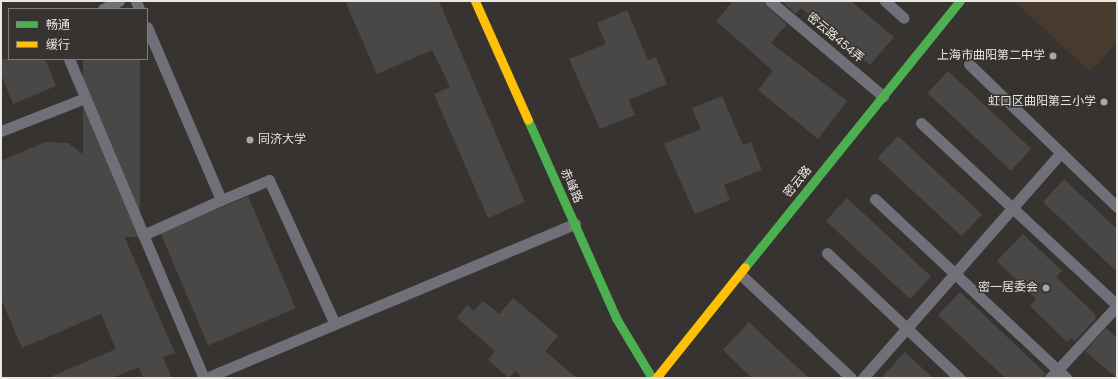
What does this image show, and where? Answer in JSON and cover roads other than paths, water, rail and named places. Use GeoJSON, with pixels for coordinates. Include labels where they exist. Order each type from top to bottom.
{"type":"FeatureCollection","features":[{"type":"Feature","properties":{"kind":"street","name":"赤峰路"},"geometry":{"type":"LineString","coordinates":[[475,1],[616,318],[652,378]]}},
{"type":"Feature","properties":{"kind":"street","name":"密云路"},"geometry":{"type":"LineString","coordinates":[[656,378],[960,1]]}},
{"type":"Feature","properties":{"kind":"lane"},"geometry":{"type":"LineString","coordinates":[[105,8],[119,1]]}},
{"type":"Feature","properties":{"kind":"lane","name":"密云路454弄"},"geometry":{"type":"LineString","coordinates":[[770,1],[884,96]]}},
{"type":"Feature","properties":{"kind":"lane"},"geometry":{"type":"LineString","coordinates":[[885,1],[904,18]]}},
{"type":"Feature","properties":{"kind":"lane"},"geometry":{"type":"LineString","coordinates":[[148,29],[221,200]]}},
{"type":"Feature","properties":{"kind":"lane"},"geometry":{"type":"LineString","coordinates":[[69,60],[205,378],[574,224]]}},
{"type":"Feature","properties":{"kind":"lane"},"geometry":{"type":"LineString","coordinates":[[969,64],[1117,207]]}},
{"type":"Feature","properties":{"kind":"lane"},"geometry":{"type":"LineString","coordinates":[[1,131],[86,98]]}},
{"type":"Feature","properties":{"kind":"lane"},"geometry":{"type":"LineString","coordinates":[[921,123],[1117,306],[1054,374]]}},
{"type":"Feature","properties":{"kind":"lane"},"geometry":{"type":"LineString","coordinates":[[863,378],[1061,153]]}},
{"type":"Feature","properties":{"kind":"lane"},"geometry":{"type":"LineString","coordinates":[[143,235],[270,180],[335,324]]}},
{"type":"Feature","properties":{"kind":"lane"},"geometry":{"type":"LineString","coordinates":[[875,200],[955,274],[1054,374],[1066,378]]}},
{"type":"Feature","properties":{"kind":"lane"},"geometry":{"type":"LineString","coordinates":[[827,253],[960,378]]}},
{"type":"Feature","properties":{"kind":"lane"},"geometry":{"type":"LineString","coordinates":[[740,274],[851,378]]}},
{"type":"Feature","properties":{"kind":"place","name":"上海市曲阳第二中学"},"geometry":{"type":"Point","coordinates":[1053,56]}},
{"type":"Feature","properties":{"kind":"place","name":"虹口区曲阳第三小学"},"geometry":{"type":"Point","coordinates":[1104,102]}},
{"type":"Feature","properties":{"kind":"place","name":"同济大学"},"geometry":{"type":"Point","coordinates":[250,140]}},
{"type":"Feature","properties":{"kind":"place","name":"密一居委会"},"geometry":{"type":"Point","coordinates":[1046,288]}}]}
